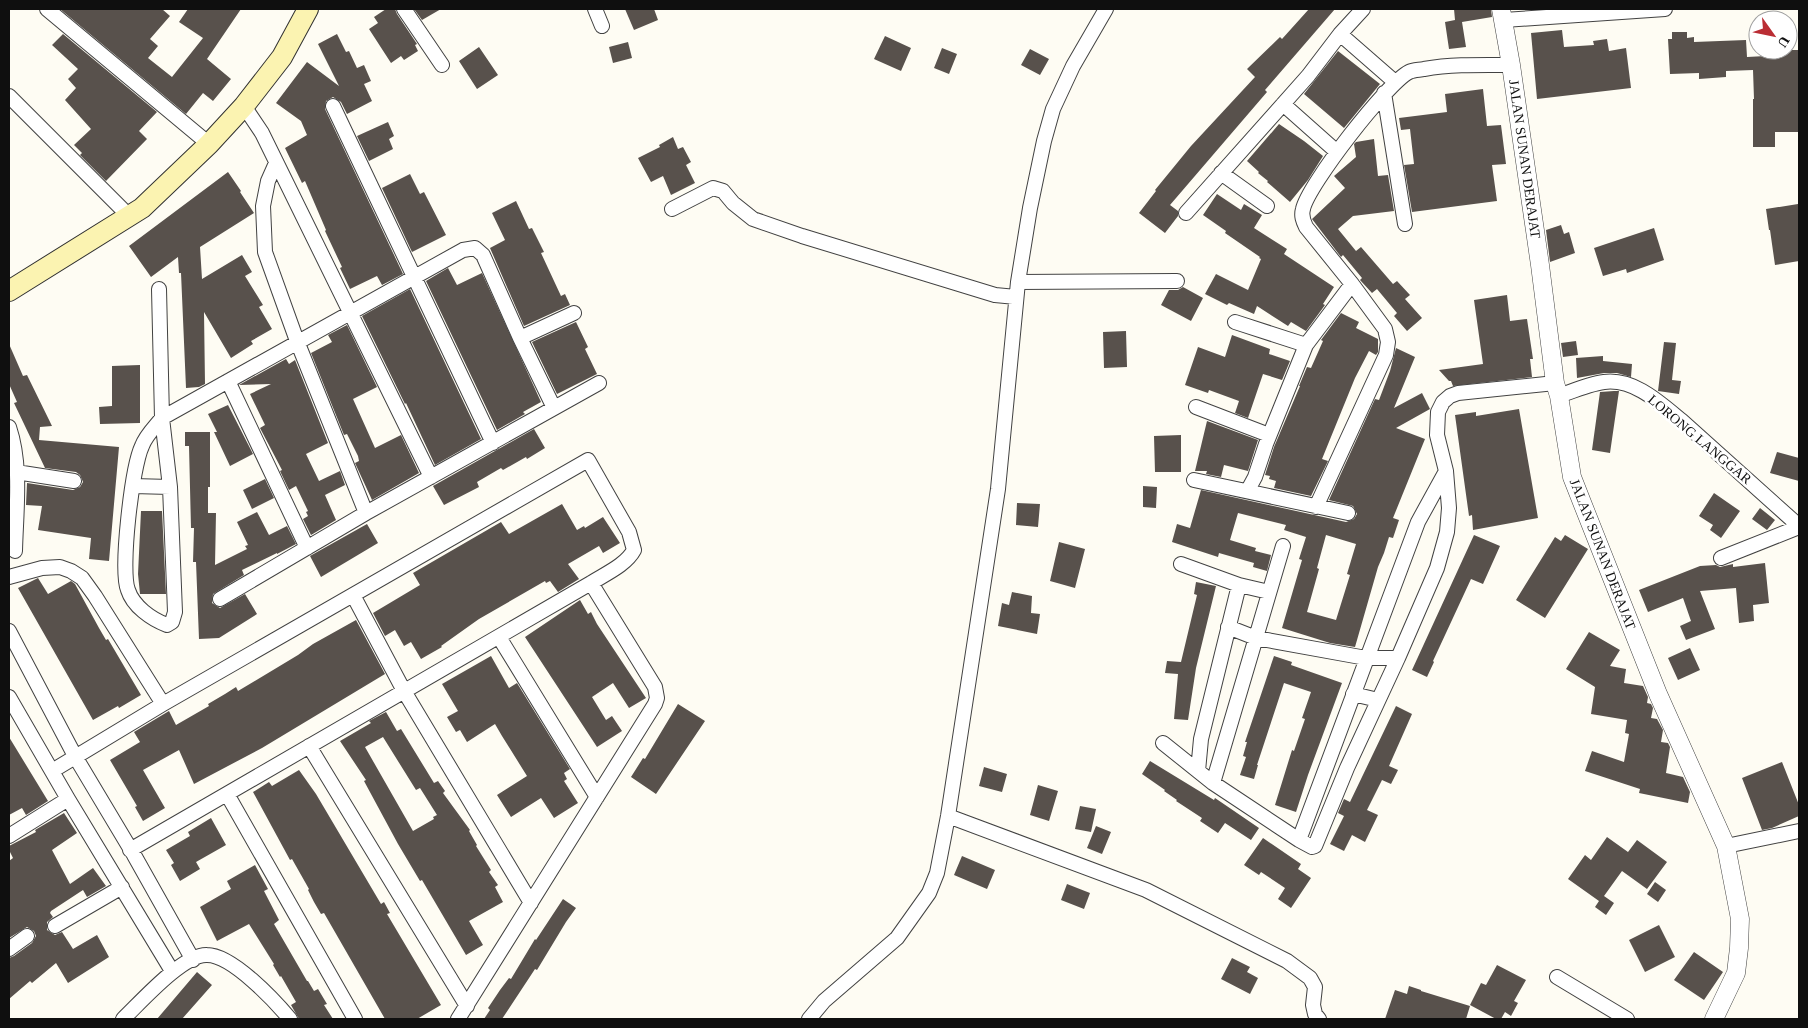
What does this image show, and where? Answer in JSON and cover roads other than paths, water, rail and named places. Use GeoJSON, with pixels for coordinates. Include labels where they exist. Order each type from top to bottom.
{"type":"FeatureCollection","features":[{"type":"Feature","properties":{"kind":"main road"},"geometry":{"type":"LineString","coordinates":[[9,291],[142,208],[209,144],[244,106],[282,57],[308,9]]}},
{"type":"Feature","properties":{"kind":"street"},"geometry":{"type":"LineString","coordinates":[[47,9],[209,144]]}},
{"type":"Feature","properties":{"kind":"street"},"geometry":{"type":"LineString","coordinates":[[404,9],[442,64]]}},
{"type":"Feature","properties":{"kind":"street"},"geometry":{"type":"LineString","coordinates":[[594,9],[602,26]]}},
{"type":"Feature","properties":{"kind":"street"},"geometry":{"type":"LineString","coordinates":[[809,1019],[824,1000],[897,938],[929,893],[937,873],[942,854],[998,489],[1016,296],[1030,208],[1044,141],[1053,109],[1073,66],[1106,9]]}},
{"type":"Feature","properties":{"kind":"street"},"geometry":{"type":"LineString","coordinates":[[1186,213],[1308,76],[1340,34],[1363,9]]}},
{"type":"Feature","properties":{"kind":"street"},"geometry":{"type":"LineString","coordinates":[[1503,14],[1665,9]]}},
{"type":"Feature","properties":{"kind":"street","name":"JALAN SUNAN DERAJAT"},"geometry":{"type":"LineString","coordinates":[[1503,14],[1557,390],[1572,477],[1658,694],[1726,846],[1740,918],[1739,948],[1736,973],[1714,1019]]}},
{"type":"Feature","properties":{"kind":"street"},"geometry":{"type":"LineString","coordinates":[[1340,34],[1395,82]]}},
{"type":"Feature","properties":{"kind":"street"},"geometry":{"type":"LineString","coordinates":[[1316,507],[1386,355],[1388,342],[1385,329],[1306,227],[1302,218],[1302,209],[1307,196],[1337,152],[1384,93],[1395,82],[1410,72],[1444,66],[1511,65]]}},
{"type":"Feature","properties":{"kind":"street"},"geometry":{"type":"LineString","coordinates":[[1384,93],[1405,224]]}},
{"type":"Feature","properties":{"kind":"street"},"geometry":{"type":"LineString","coordinates":[[9,96],[129,216]]}},
{"type":"Feature","properties":{"kind":"street"},"geometry":{"type":"LineString","coordinates":[[1283,104],[1337,152]]}},
{"type":"Feature","properties":{"kind":"street"},"geometry":{"type":"LineString","coordinates":[[244,106],[262,133],[430,477]]}},
{"type":"Feature","properties":{"kind":"street"},"geometry":{"type":"LineString","coordinates":[[333,106],[493,442]]}},
{"type":"Feature","properties":{"kind":"street"},"geometry":{"type":"LineString","coordinates":[[276,163],[268,181],[263,206],[265,252],[297,341],[366,513]]}},
{"type":"Feature","properties":{"kind":"street"},"geometry":{"type":"LineString","coordinates":[[1221,174],[1267,206]]}},
{"type":"Feature","properties":{"kind":"street"},"geometry":{"type":"LineString","coordinates":[[672,209],[713,188],[723,191],[733,204],[753,219],[802,236],[995,295],[1016,296]]}},
{"type":"Feature","properties":{"kind":"street"},"geometry":{"type":"LineString","coordinates":[[159,289],[162,418],[170,487],[175,612],[174,618],[167,625],[147,614],[137,605],[128,592],[125,580],[125,562],[133,486],[137,458],[141,446],[162,418],[297,341],[463,250],[475,248],[483,255],[554,408]]}},
{"type":"Feature","properties":{"kind":"street"},"geometry":{"type":"LineString","coordinates":[[1018,282],[1177,281]]}},
{"type":"Feature","properties":{"kind":"street"},"geometry":{"type":"LineString","coordinates":[[1248,490],[1255,477],[1269,435],[1306,345],[1352,284]]}},
{"type":"Feature","properties":{"kind":"street"},"geometry":{"type":"LineString","coordinates":[[520,338],[574,313]]}},
{"type":"Feature","properties":{"kind":"street"},"geometry":{"type":"LineString","coordinates":[[1235,322],[1306,345]]}},
{"type":"Feature","properties":{"kind":"street"},"geometry":{"type":"LineString","coordinates":[[228,381],[307,548]]}},
{"type":"Feature","properties":{"kind":"street","name":"LORONG LANGGAR"},"geometry":{"type":"LineString","coordinates":[[1300,840],[1312,847],[1318,842],[1347,768],[1437,568],[1447,532],[1449,508],[1446,471],[1437,435],[1438,412],[1443,402],[1450,396],[1458,393],[1557,390],[1604,382],[1622,382],[1635,386],[1682,421],[1799,526]]}},
{"type":"Feature","properties":{"kind":"street"},"geometry":{"type":"LineString","coordinates":[[220,598],[366,513],[599,383]]}},
{"type":"Feature","properties":{"kind":"street"},"geometry":{"type":"LineString","coordinates":[[1196,407],[1269,435]]}},
{"type":"Feature","properties":{"kind":"street"},"geometry":{"type":"LineString","coordinates":[[9,427],[17,461],[15,551]]}},
{"type":"Feature","properties":{"kind":"street"},"geometry":{"type":"LineString","coordinates":[[52,771],[163,704],[588,460],[629,532],[634,550],[624,561],[591,583],[130,850]]}},
{"type":"Feature","properties":{"kind":"street"},"geometry":{"type":"LineString","coordinates":[[1163,743],[1213,783],[1300,840],[1418,522],[1446,471]]}},
{"type":"Feature","properties":{"kind":"street"},"geometry":{"type":"LineString","coordinates":[[16,472],[74,481]]}},
{"type":"Feature","properties":{"kind":"street"},"geometry":{"type":"LineString","coordinates":[[1194,480],[1248,490],[1348,513]]}},
{"type":"Feature","properties":{"kind":"street"},"geometry":{"type":"LineString","coordinates":[[133,486],[170,487]]}},
{"type":"Feature","properties":{"kind":"street"},"geometry":{"type":"LineString","coordinates":[[1721,558],[1799,526]]}},
{"type":"Feature","properties":{"kind":"street"},"geometry":{"type":"LineString","coordinates":[[1213,783],[1283,546]]}},
{"type":"Feature","properties":{"kind":"street"},"geometry":{"type":"LineString","coordinates":[[1181,564],[1239,585],[1269,592]]}},
{"type":"Feature","properties":{"kind":"street"},"geometry":{"type":"LineString","coordinates":[[9,577],[42,568],[60,567],[82,578],[163,704]]}},
{"type":"Feature","properties":{"kind":"street"},"geometry":{"type":"LineString","coordinates":[[458,1019],[657,698],[655,687],[591,583]]}},
{"type":"Feature","properties":{"kind":"street"},"geometry":{"type":"LineString","coordinates":[[1198,771],[1202,739],[1239,585]]}},
{"type":"Feature","properties":{"kind":"street"},"geometry":{"type":"LineString","coordinates":[[353,595],[404,691],[531,903]]}},
{"type":"Feature","properties":{"kind":"street"},"geometry":{"type":"LineString","coordinates":[[1228,627],[1256,638],[1366,658],[1398,658]]}},
{"type":"Feature","properties":{"kind":"street"},"geometry":{"type":"LineString","coordinates":[[9,631],[76,758],[193,960]]}},
{"type":"Feature","properties":{"kind":"street"},"geometry":{"type":"LineString","coordinates":[[499,636],[596,797]]}},
{"type":"Feature","properties":{"kind":"street"},"geometry":{"type":"LineString","coordinates":[[1353,694],[1378,700]]}},
{"type":"Feature","properties":{"kind":"street"},"geometry":{"type":"LineString","coordinates":[[9,697],[14,718],[52,771],[172,971]]}},
{"type":"Feature","properties":{"kind":"street"},"geometry":{"type":"LineString","coordinates":[[1202,739],[1224,748]]}},
{"type":"Feature","properties":{"kind":"street"},"geometry":{"type":"LineString","coordinates":[[309,746],[467,1006]]}},
{"type":"Feature","properties":{"kind":"street"},"geometry":{"type":"LineString","coordinates":[[1330,758],[1347,768]]}},
{"type":"Feature","properties":{"kind":"street"},"geometry":{"type":"LineString","coordinates":[[227,794],[355,1019]]}},
{"type":"Feature","properties":{"kind":"street"},"geometry":{"type":"LineString","coordinates":[[9,836],[68,799]]}},
{"type":"Feature","properties":{"kind":"street"},"geometry":{"type":"LineString","coordinates":[[948,816],[1146,890],[1287,961],[1310,978],[1314,987],[1313,1004],[1315,1014],[1319,1019]]}},
{"type":"Feature","properties":{"kind":"street"},"geometry":{"type":"LineString","coordinates":[[1726,846],[1799,831]]}},
{"type":"Feature","properties":{"kind":"street"},"geometry":{"type":"LineString","coordinates":[[56,926],[122,887]]}},
{"type":"Feature","properties":{"kind":"street"},"geometry":{"type":"LineString","coordinates":[[9,949],[27,936]]}},
{"type":"Feature","properties":{"kind":"street"},"geometry":{"type":"LineString","coordinates":[[123,1019],[172,971],[205,954],[223,958],[273,1000],[290,1019]]}},
{"type":"Feature","properties":{"kind":"street"},"geometry":{"type":"LineString","coordinates":[[1557,976],[1627,1019]]}}]}
